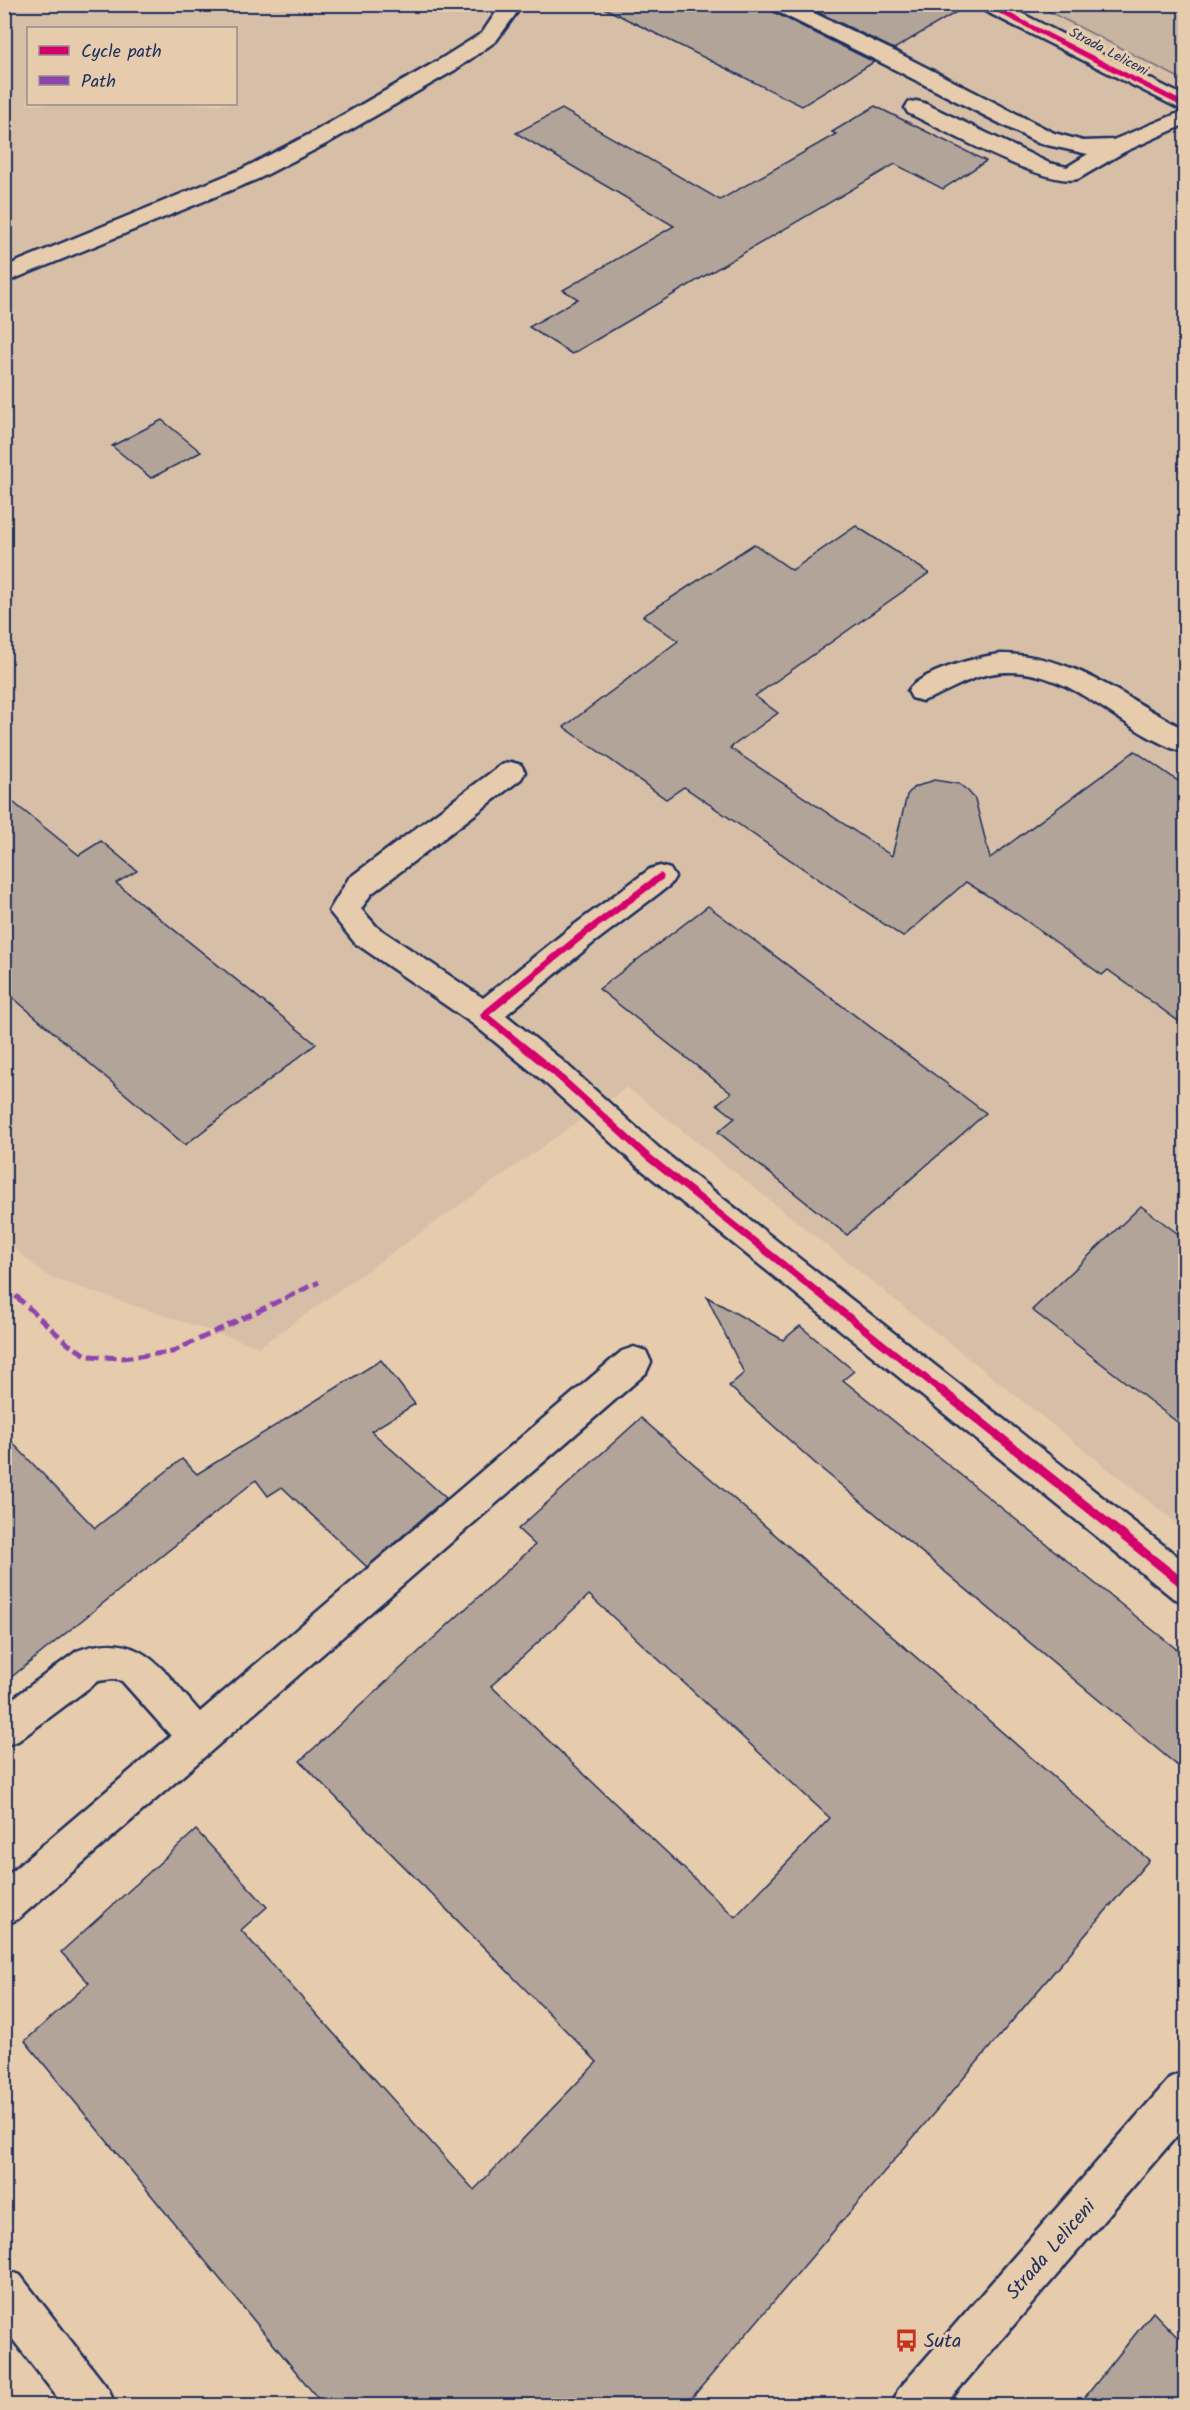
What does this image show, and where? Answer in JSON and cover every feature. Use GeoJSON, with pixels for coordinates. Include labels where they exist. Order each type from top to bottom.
{"type":"FeatureCollection","features":[{"type":"Feature","properties":{"kind":"street"},"geometry":{"type":"LineString","coordinates":[[4,276],[250,174],[318,139],[447,65],[489,37],[513,4]]}},
{"type":"Feature","properties":{"kind":"street"},"geometry":{"type":"LineString","coordinates":[[777,4],[892,59],[1046,138],[1082,148],[1117,147]]}},
{"type":"Feature","properties":{"kind":"street","name":"Strada Leliceni"},"geometry":{"type":"LineString","coordinates":[[986,4],[1185,106]]}},
{"type":"Feature","properties":{"kind":"street"},"geometry":{"type":"LineString","coordinates":[[916,108],[1043,169],[1070,174],[1117,147],[1185,116]]}},
{"type":"Feature","properties":{"kind":"street"},"geometry":{"type":"LineString","coordinates":[[922,691],[957,675],[999,663],[1045,667],[1087,687],[1185,743]]}},
{"type":"Feature","properties":{"kind":"street"},"geometry":{"type":"LineString","coordinates":[[511,772],[360,886],[344,911],[366,935],[484,1015],[553,1071],[648,1157],[1185,1586]]}},
{"type":"Feature","properties":{"kind":"street"},"geometry":{"type":"LineString","coordinates":[[484,1015],[581,936],[660,877]]}},
{"type":"Feature","properties":{"kind":"street"},"geometry":{"type":"LineString","coordinates":[[4,1905],[634,1362]]}},
{"type":"Feature","properties":{"kind":"street"},"geometry":{"type":"LineString","coordinates":[[4,1728],[90,1664],[113,1661],[133,1666],[198,1738]]}},
{"type":"Feature","properties":{"kind":"street","name":"Strada Leliceni"},"geometry":{"type":"LineString","coordinates":[[914,2406],[1185,2092]]}},
{"type":"Feature","properties":{"kind":"street"},"geometry":{"type":"LineString","coordinates":[[4,2291],[93,2406]]}},
{"type":"Feature","properties":{"kind":"shaded area"},"geometry":{"type":"Polygon","coordinates":[[[5,5],[1036,5],[1185,81],[1185,1530],[627,1087],[259,1347],[48,1277],[5,1240],[5,5]]]}},
{"type":"Feature","properties":{"kind":"shaded area"},"geometry":{"type":"Polygon","coordinates":[[[1036,5],[1185,5],[1185,81],[1036,5]]]}},
{"type":"Feature","properties":{"kind":"building"},"geometry":{"type":"Polygon","coordinates":[[[596,4],[765,4],[769,10],[874,62],[802,106],[596,4]]]}},
{"type":"Feature","properties":{"kind":"building"},"geometry":{"type":"Polygon","coordinates":[[[801,4],[970,4],[894,49],[801,4]]]}},
{"type":"Feature","properties":{"kind":"building"},"geometry":{"type":"Polygon","coordinates":[[[875,106],[986,161],[943,189],[895,164],[572,354],[529,327],[578,299],[563,290],[674,226],[516,133],[562,109],[720,200],[836,134],[832,132],[875,106]]]}},
{"type":"Feature","properties":{"kind":"building"},"geometry":{"type":"Polygon","coordinates":[[[162,420],[201,452],[151,478],[112,446],[162,420]]]}},
{"type":"Feature","properties":{"kind":"building"},"geometry":{"type":"Polygon","coordinates":[[[856,526],[929,573],[755,696],[778,713],[730,748],[892,856],[907,795],[913,788],[934,780],[959,784],[975,799],[990,858],[1135,751],[1185,786],[1185,1026],[1108,970],[1102,975],[1018,915],[966,882],[903,937],[684,787],[666,799],[564,727],[678,641],[643,616],[754,544],[792,570],[856,526]]]}},
{"type":"Feature","properties":{"kind":"building"},"geometry":{"type":"Polygon","coordinates":[[[4,795],[79,855],[101,841],[137,871],[116,883],[316,1044],[185,1145],[4,990],[4,795]]]}},
{"type":"Feature","properties":{"kind":"building"},"geometry":{"type":"Polygon","coordinates":[[[708,906],[986,1113],[847,1235],[718,1132],[735,1118],[717,1104],[731,1093],[599,989],[708,906]]]}},
{"type":"Feature","properties":{"kind":"building"},"geometry":{"type":"Polygon","coordinates":[[[1141,1206],[1185,1239],[1185,1428],[1032,1310],[1141,1206]]]}},
{"type":"Feature","properties":{"kind":"building"},"geometry":{"type":"Polygon","coordinates":[[[707,1297],[783,1340],[800,1326],[854,1371],[843,1380],[1185,1656],[1185,1772],[817,1465],[729,1386],[744,1373],[707,1297]]]}},
{"type":"Feature","properties":{"kind":"building"},"geometry":{"type":"Polygon","coordinates":[[[381,1360],[415,1404],[371,1431],[446,1498],[367,1567],[282,1487],[268,1496],[256,1480],[4,1683],[4,1434],[95,1528],[182,1459],[197,1474],[381,1360]]]}},
{"type":"Feature","properties":{"kind":"building"},"geometry":{"type":"Polygon","coordinates":[[[641,1418],[1149,1860],[685,2406],[324,2406],[25,2041],[89,1983],[61,1952],[196,1830],[267,1907],[241,1930],[474,2190],[597,2062],[300,1761],[535,1545],[518,1529],[641,1418]],[[589,1595],[491,1686],[735,1917],[830,1818],[589,1595]]]}},
{"type":"Feature","properties":{"kind":"building"},"geometry":{"type":"Polygon","coordinates":[[[1153,2312],[1185,2345],[1185,2406],[1078,2406],[1153,2312]]]}},
{"type":"Feature","properties":{"kind":"marked path"},"geometry":{"type":"LineString","coordinates":[[4,1285],[68,1344],[88,1356],[122,1358],[172,1352],[319,1282]]}},
{"type":"Feature","properties":{"kind":"cycle path"},"geometry":{"type":"LineString","coordinates":[[986,4],[1186,106]]}},
{"type":"Feature","properties":{"kind":"cycle path"},"geometry":{"type":"LineString","coordinates":[[660,877],[581,936],[484,1015],[553,1071],[648,1157],[1186,1586]]}},
{"type":"Feature","properties":{"kind":"place","name":"Suta"},"geometry":{"type":"Point","coordinates":[906,2340]}}]}
